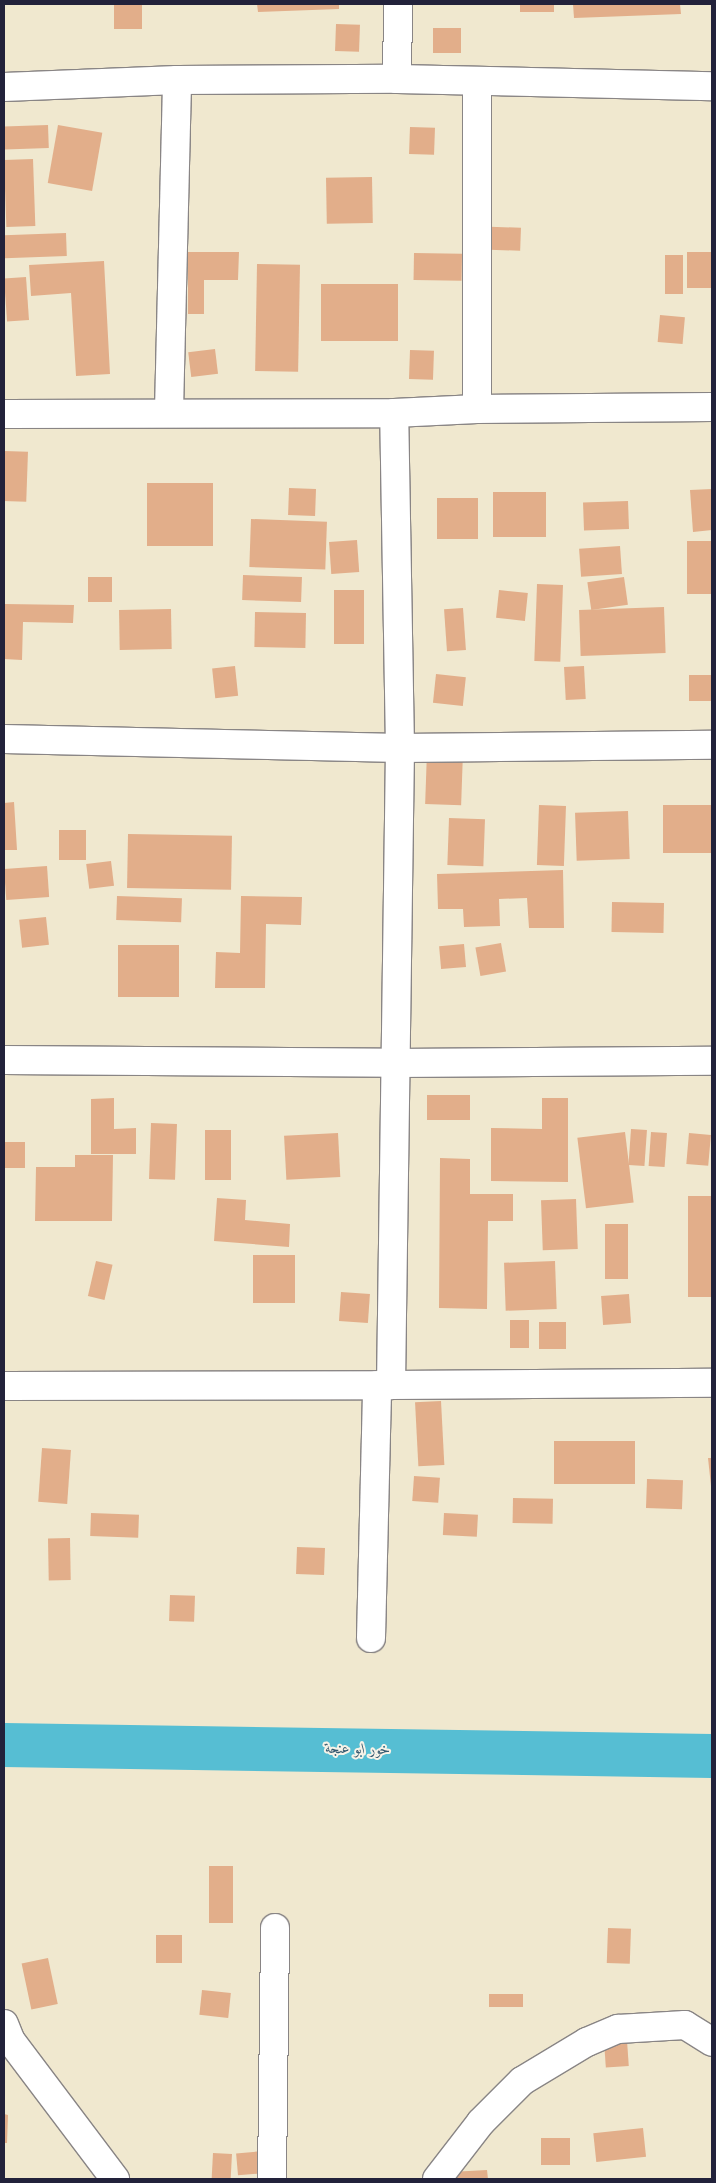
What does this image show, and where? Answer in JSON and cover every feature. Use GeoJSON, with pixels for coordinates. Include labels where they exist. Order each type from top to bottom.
{"type":"FeatureCollection","features":[{"type":"Feature","properties":{"kind":"street"},"geometry":{"type":"LineString","coordinates":[[397,79],[398,4]]}},
{"type":"Feature","properties":{"kind":"street"},"geometry":{"type":"LineString","coordinates":[[4,87],[177,80],[397,79],[712,86]]}},
{"type":"Feature","properties":{"kind":"street"},"geometry":{"type":"LineString","coordinates":[[169,411],[177,80]]}},
{"type":"Feature","properties":{"kind":"street"},"geometry":{"type":"LineString","coordinates":[[477,82],[478,409]]}},
{"type":"Feature","properties":{"kind":"street"},"geometry":{"type":"LineString","coordinates":[[4,414],[169,411],[394,413],[478,409],[712,407]]}},
{"type":"Feature","properties":{"kind":"street"},"geometry":{"type":"LineString","coordinates":[[371,1638],[384,1385],[395,1063],[400,748],[394,413]]}},
{"type":"Feature","properties":{"kind":"street"},"geometry":{"type":"LineString","coordinates":[[4,739],[400,748],[712,745]]}},
{"type":"Feature","properties":{"kind":"street"},"geometry":{"type":"LineString","coordinates":[[4,1060],[395,1063],[712,1061]]}},
{"type":"Feature","properties":{"kind":"street"},"geometry":{"type":"LineString","coordinates":[[4,1386],[712,1383]]}},
{"type":"Feature","properties":{"kind":"street"},"geometry":{"type":"LineString","coordinates":[[272,2179],[275,1928]]}},
{"type":"Feature","properties":{"kind":"street"},"geometry":{"type":"LineString","coordinates":[[4,2024],[11,2041],[114,2179]]}},
{"type":"Feature","properties":{"kind":"street"},"geometry":{"type":"LineString","coordinates":[[437,2179],[481,2122],[522,2081],[587,2042],[618,2029],[685,2025],[712,2042]]}},
{"type":"Feature","properties":{"kind":"building"},"geometry":{"type":"Polygon","coordinates":[[[114,4],[142,4],[142,29],[114,29],[114,4]]]}},
{"type":"Feature","properties":{"kind":"building"},"geometry":{"type":"Polygon","coordinates":[[[257,4],[339,4],[339,9],[258,12],[257,4]]]}},
{"type":"Feature","properties":{"kind":"building"},"geometry":{"type":"Polygon","coordinates":[[[520,4],[554,4],[554,12],[520,12],[520,4]]]}},
{"type":"Feature","properties":{"kind":"building"},"geometry":{"type":"Polygon","coordinates":[[[573,4],[680,4],[681,14],[574,18],[573,4]]]}},
{"type":"Feature","properties":{"kind":"building"},"geometry":{"type":"Polygon","coordinates":[[[336,24],[360,25],[359,52],[335,51],[336,24]]]}},
{"type":"Feature","properties":{"kind":"building"},"geometry":{"type":"Polygon","coordinates":[[[433,28],[461,28],[461,53],[433,53],[433,28]]]}},
{"type":"Feature","properties":{"kind":"building"},"geometry":{"type":"Polygon","coordinates":[[[48,125],[49,148],[5,150],[4,127],[48,125]]]}},
{"type":"Feature","properties":{"kind":"building"},"geometry":{"type":"Polygon","coordinates":[[[58,125],[102,133],[92,191],[48,183],[58,125]]]}},
{"type":"Feature","properties":{"kind":"building"},"geometry":{"type":"Polygon","coordinates":[[[410,127],[435,128],[434,155],[409,154],[410,127]]]}},
{"type":"Feature","properties":{"kind":"building"},"geometry":{"type":"Polygon","coordinates":[[[33,159],[35,226],[6,227],[4,160],[33,159]]]}},
{"type":"Feature","properties":{"kind":"building"},"geometry":{"type":"Polygon","coordinates":[[[372,177],[373,223],[327,224],[326,178],[372,177]]]}},
{"type":"Feature","properties":{"kind":"building"},"geometry":{"type":"Polygon","coordinates":[[[470,226],[521,228],[520,251],[469,249],[470,226]]]}},
{"type":"Feature","properties":{"kind":"building"},"geometry":{"type":"Polygon","coordinates":[[[66,233],[67,256],[5,258],[4,235],[66,233]]]}},
{"type":"Feature","properties":{"kind":"building"},"geometry":{"type":"Polygon","coordinates":[[[188,252],[239,252],[238,280],[204,280],[204,314],[188,314],[188,252]]]}},
{"type":"Feature","properties":{"kind":"building"},"geometry":{"type":"Polygon","coordinates":[[[687,252],[712,252],[712,288],[687,288],[687,252]]]}},
{"type":"Feature","properties":{"kind":"building"},"geometry":{"type":"Polygon","coordinates":[[[414,253],[462,254],[462,281],[414,280],[414,253]]]}},
{"type":"Feature","properties":{"kind":"building"},"geometry":{"type":"Polygon","coordinates":[[[665,255],[683,255],[683,294],[665,294],[665,255]]]}},
{"type":"Feature","properties":{"kind":"building"},"geometry":{"type":"Polygon","coordinates":[[[104,261],[110,374],[76,376],[71,293],[31,296],[29,265],[104,261]]]}},
{"type":"Feature","properties":{"kind":"building"},"geometry":{"type":"Polygon","coordinates":[[[257,264],[300,265],[298,372],[255,371],[257,264]]]}},
{"type":"Feature","properties":{"kind":"building"},"geometry":{"type":"Polygon","coordinates":[[[26,277],[29,320],[7,321],[4,279],[26,277]]]}},
{"type":"Feature","properties":{"kind":"building"},"geometry":{"type":"Polygon","coordinates":[[[321,284],[398,284],[398,341],[321,341],[321,284]]]}},
{"type":"Feature","properties":{"kind":"building"},"geometry":{"type":"Polygon","coordinates":[[[660,315],[685,317],[683,344],[658,342],[660,315]]]}},
{"type":"Feature","properties":{"kind":"building"},"geometry":{"type":"Polygon","coordinates":[[[215,349],[218,374],[191,377],[188,352],[215,349]]]}},
{"type":"Feature","properties":{"kind":"building"},"geometry":{"type":"Polygon","coordinates":[[[410,350],[434,351],[433,380],[409,379],[410,350]]]}},
{"type":"Feature","properties":{"kind":"building"},"geometry":{"type":"Polygon","coordinates":[[[4,451],[28,452],[26,502],[4,501],[4,451]]]}},
{"type":"Feature","properties":{"kind":"building"},"geometry":{"type":"Polygon","coordinates":[[[147,483],[213,483],[213,546],[147,546],[147,483]]]}},
{"type":"Feature","properties":{"kind":"building"},"geometry":{"type":"Polygon","coordinates":[[[289,488],[316,489],[315,516],[288,515],[289,488]]]}},
{"type":"Feature","properties":{"kind":"building"},"geometry":{"type":"Polygon","coordinates":[[[712,489],[712,530],[693,532],[690,490],[712,489]]]}},
{"type":"Feature","properties":{"kind":"building"},"geometry":{"type":"Polygon","coordinates":[[[493,492],[546,492],[546,537],[493,537],[493,492]]]}},
{"type":"Feature","properties":{"kind":"building"},"geometry":{"type":"Polygon","coordinates":[[[437,498],[478,498],[478,539],[437,539],[437,498]]]}},
{"type":"Feature","properties":{"kind":"building"},"geometry":{"type":"Polygon","coordinates":[[[628,501],[629,529],[584,531],[583,503],[628,501]]]}},
{"type":"Feature","properties":{"kind":"building"},"geometry":{"type":"Polygon","coordinates":[[[251,519],[327,522],[325,570],[249,567],[251,519]]]}},
{"type":"Feature","properties":{"kind":"building"},"geometry":{"type":"Polygon","coordinates":[[[357,540],[359,572],[331,574],[329,542],[357,540]]]}},
{"type":"Feature","properties":{"kind":"building"},"geometry":{"type":"Polygon","coordinates":[[[687,541],[712,541],[712,594],[687,594],[687,541]]]}},
{"type":"Feature","properties":{"kind":"building"},"geometry":{"type":"Polygon","coordinates":[[[620,546],[622,574],[581,577],[579,549],[620,546]]]}},
{"type":"Feature","properties":{"kind":"building"},"geometry":{"type":"Polygon","coordinates":[[[243,575],[302,577],[301,602],[242,600],[243,575]]]}},
{"type":"Feature","properties":{"kind":"building"},"geometry":{"type":"Polygon","coordinates":[[[88,577],[112,577],[112,602],[88,602],[88,577]]]}},
{"type":"Feature","properties":{"kind":"building"},"geometry":{"type":"Polygon","coordinates":[[[624,577],[628,605],[591,610],[587,582],[624,577]]]}},
{"type":"Feature","properties":{"kind":"building"},"geometry":{"type":"Polygon","coordinates":[[[537,584],[563,585],[560,662],[534,661],[537,584]]]}},
{"type":"Feature","properties":{"kind":"building"},"geometry":{"type":"Polygon","coordinates":[[[334,590],[364,590],[364,644],[334,644],[334,590]]]}},
{"type":"Feature","properties":{"kind":"building"},"geometry":{"type":"Polygon","coordinates":[[[499,590],[528,593],[525,621],[496,618],[499,590]]]}},
{"type":"Feature","properties":{"kind":"building"},"geometry":{"type":"Polygon","coordinates":[[[4,604],[74,605],[73,623],[23,622],[22,660],[4,659],[4,604]]]}},
{"type":"Feature","properties":{"kind":"building"},"geometry":{"type":"Polygon","coordinates":[[[664,607],[666,653],[581,656],[579,610],[664,607]]]}},
{"type":"Feature","properties":{"kind":"building"},"geometry":{"type":"Polygon","coordinates":[[[463,608],[466,650],[447,651],[444,609],[463,608]]]}},
{"type":"Feature","properties":{"kind":"building"},"geometry":{"type":"Polygon","coordinates":[[[171,609],[172,649],[120,650],[119,610],[171,609]]]}},
{"type":"Feature","properties":{"kind":"building"},"geometry":{"type":"Polygon","coordinates":[[[255,612],[306,613],[305,648],[254,647],[255,612]]]}},
{"type":"Feature","properties":{"kind":"building"},"geometry":{"type":"Polygon","coordinates":[[[235,666],[238,696],[215,698],[212,668],[235,666]]]}},
{"type":"Feature","properties":{"kind":"building"},"geometry":{"type":"Polygon","coordinates":[[[584,666],[586,699],[566,700],[564,667],[584,666]]]}},
{"type":"Feature","properties":{"kind":"building"},"geometry":{"type":"Polygon","coordinates":[[[436,674],[466,677],[463,706],[433,703],[436,674]]]}},
{"type":"Feature","properties":{"kind":"building"},"geometry":{"type":"Polygon","coordinates":[[[689,675],[712,675],[712,701],[689,701],[689,675]]]}},
{"type":"Feature","properties":{"kind":"building"},"geometry":{"type":"Polygon","coordinates":[[[427,751],[463,752],[461,805],[425,804],[427,751]]]}},
{"type":"Feature","properties":{"kind":"building"},"geometry":{"type":"Polygon","coordinates":[[[14,802],[17,850],[4,850],[4,803],[14,802]]]}},
{"type":"Feature","properties":{"kind":"building"},"geometry":{"type":"Polygon","coordinates":[[[539,805],[566,806],[564,866],[537,865],[539,805]]]}},
{"type":"Feature","properties":{"kind":"building"},"geometry":{"type":"Polygon","coordinates":[[[663,805],[712,805],[712,853],[663,853],[663,805]]]}},
{"type":"Feature","properties":{"kind":"building"},"geometry":{"type":"Polygon","coordinates":[[[628,811],[630,859],[577,861],[575,813],[628,811]]]}},
{"type":"Feature","properties":{"kind":"building"},"geometry":{"type":"Polygon","coordinates":[[[449,818],[485,819],[483,866],[447,865],[449,818]]]}},
{"type":"Feature","properties":{"kind":"building"},"geometry":{"type":"Polygon","coordinates":[[[59,830],[86,830],[86,860],[59,860],[59,830]]]}},
{"type":"Feature","properties":{"kind":"building"},"geometry":{"type":"Polygon","coordinates":[[[128,834],[232,836],[231,890],[127,888],[128,834]]]}},
{"type":"Feature","properties":{"kind":"building"},"geometry":{"type":"Polygon","coordinates":[[[111,861],[114,886],[89,889],[86,864],[111,861]]]}},
{"type":"Feature","properties":{"kind":"building"},"geometry":{"type":"Polygon","coordinates":[[[47,866],[49,897],[6,900],[4,869],[47,866]]]}},
{"type":"Feature","properties":{"kind":"building"},"geometry":{"type":"Polygon","coordinates":[[[563,870],[564,928],[529,928],[527,898],[499,899],[500,926],[464,927],[463,909],[438,909],[437,874],[563,870]]]}},
{"type":"Feature","properties":{"kind":"building"},"geometry":{"type":"Polygon","coordinates":[[[117,896],[182,898],[181,922],[116,920],[117,896]]]}},
{"type":"Feature","properties":{"kind":"building"},"geometry":{"type":"Polygon","coordinates":[[[241,896],[302,897],[301,925],[266,924],[265,988],[215,988],[216,952],[240,953],[241,896]]]}},
{"type":"Feature","properties":{"kind":"building"},"geometry":{"type":"Polygon","coordinates":[[[612,902],[664,903],[663,933],[611,932],[612,902]]]}},
{"type":"Feature","properties":{"kind":"building"},"geometry":{"type":"Polygon","coordinates":[[[46,917],[49,945],[22,948],[19,920],[46,917]]]}},
{"type":"Feature","properties":{"kind":"building"},"geometry":{"type":"Polygon","coordinates":[[[501,943],[506,972],[480,976],[475,948],[501,943]]]}},
{"type":"Feature","properties":{"kind":"building"},"geometry":{"type":"Polygon","coordinates":[[[464,944],[466,967],[441,969],[439,946],[464,944]]]}},
{"type":"Feature","properties":{"kind":"building"},"geometry":{"type":"Polygon","coordinates":[[[118,945],[179,945],[179,997],[118,997],[118,945]]]}},
{"type":"Feature","properties":{"kind":"building"},"geometry":{"type":"Polygon","coordinates":[[[427,1095],[470,1095],[470,1120],[427,1120],[427,1095]]]}},
{"type":"Feature","properties":{"kind":"building"},"geometry":{"type":"Polygon","coordinates":[[[114,1098],[114,1129],[136,1128],[136,1154],[91,1154],[91,1099],[114,1098]]]}},
{"type":"Feature","properties":{"kind":"building"},"geometry":{"type":"Polygon","coordinates":[[[542,1098],[568,1098],[568,1182],[491,1181],[491,1128],[542,1129],[542,1098]]]}},
{"type":"Feature","properties":{"kind":"building"},"geometry":{"type":"Polygon","coordinates":[[[151,1123],[177,1124],[175,1180],[149,1179],[151,1123]]]}},
{"type":"Feature","properties":{"kind":"building"},"geometry":{"type":"Polygon","coordinates":[[[631,1129],[647,1130],[644,1166],[628,1165],[631,1129]]]}},
{"type":"Feature","properties":{"kind":"building"},"geometry":{"type":"Polygon","coordinates":[[[205,1130],[231,1130],[231,1180],[205,1180],[205,1130]]]}},
{"type":"Feature","properties":{"kind":"building"},"geometry":{"type":"Polygon","coordinates":[[[625,1132],[634,1202],[586,1208],[577,1138],[625,1132]]]}},
{"type":"Feature","properties":{"kind":"building"},"geometry":{"type":"Polygon","coordinates":[[[651,1132],[667,1133],[665,1167],[649,1166],[651,1132]]]}},
{"type":"Feature","properties":{"kind":"building"},"geometry":{"type":"Polygon","coordinates":[[[338,1133],[340,1177],[286,1180],[284,1136],[338,1133]]]}},
{"type":"Feature","properties":{"kind":"building"},"geometry":{"type":"Polygon","coordinates":[[[689,1133],[711,1135],[708,1166],[686,1164],[689,1133]]]}},
{"type":"Feature","properties":{"kind":"building"},"geometry":{"type":"Polygon","coordinates":[[[4,1142],[25,1142],[25,1168],[4,1168],[4,1142]]]}},
{"type":"Feature","properties":{"kind":"building"},"geometry":{"type":"Polygon","coordinates":[[[75,1155],[113,1155],[112,1221],[35,1221],[36,1167],[75,1167],[75,1155]]]}},
{"type":"Feature","properties":{"kind":"building"},"geometry":{"type":"Polygon","coordinates":[[[440,1158],[470,1159],[470,1194],[513,1194],[513,1221],[488,1221],[487,1309],[439,1308],[440,1158]]]}},
{"type":"Feature","properties":{"kind":"building"},"geometry":{"type":"Polygon","coordinates":[[[688,1196],[712,1196],[712,1297],[688,1297],[688,1196]]]}},
{"type":"Feature","properties":{"kind":"building"},"geometry":{"type":"Polygon","coordinates":[[[217,1198],[246,1200],[245,1220],[290,1224],[289,1247],[214,1241],[217,1198]]]}},
{"type":"Feature","properties":{"kind":"building"},"geometry":{"type":"Polygon","coordinates":[[[576,1199],[578,1249],[543,1250],[541,1200],[576,1199]]]}},
{"type":"Feature","properties":{"kind":"building"},"geometry":{"type":"Polygon","coordinates":[[[605,1224],[628,1224],[628,1279],[605,1279],[605,1224]]]}},
{"type":"Feature","properties":{"kind":"building"},"geometry":{"type":"Polygon","coordinates":[[[253,1255],[295,1255],[295,1303],[253,1303],[253,1255]]]}},
{"type":"Feature","properties":{"kind":"building"},"geometry":{"type":"Polygon","coordinates":[[[96,1261],[113,1265],[104,1300],[88,1296],[96,1261]]]}},
{"type":"Feature","properties":{"kind":"building"},"geometry":{"type":"Polygon","coordinates":[[[555,1261],[557,1309],[506,1311],[504,1263],[555,1261]]]}},
{"type":"Feature","properties":{"kind":"building"},"geometry":{"type":"Polygon","coordinates":[[[341,1292],[370,1294],[368,1323],[339,1321],[341,1292]]]}},
{"type":"Feature","properties":{"kind":"building"},"geometry":{"type":"Polygon","coordinates":[[[629,1294],[631,1323],[603,1325],[601,1296],[629,1294]]]}},
{"type":"Feature","properties":{"kind":"building"},"geometry":{"type":"Polygon","coordinates":[[[510,1320],[529,1320],[529,1348],[510,1348],[510,1320]]]}},
{"type":"Feature","properties":{"kind":"building"},"geometry":{"type":"Polygon","coordinates":[[[539,1322],[566,1322],[566,1349],[539,1349],[539,1322]]]}},
{"type":"Feature","properties":{"kind":"building"},"geometry":{"type":"Polygon","coordinates":[[[441,1401],[444,1465],[418,1466],[415,1402],[441,1401]]]}},
{"type":"Feature","properties":{"kind":"building"},"geometry":{"type":"Polygon","coordinates":[[[554,1441],[635,1441],[635,1484],[554,1484],[554,1441]]]}},
{"type":"Feature","properties":{"kind":"building"},"geometry":{"type":"Polygon","coordinates":[[[42,1448],[71,1450],[67,1504],[38,1502],[42,1448]]]}},
{"type":"Feature","properties":{"kind":"building"},"geometry":{"type":"Polygon","coordinates":[[[708,1458],[712,1458],[712,1486],[711,1486],[708,1458]]]}},
{"type":"Feature","properties":{"kind":"building"},"geometry":{"type":"Polygon","coordinates":[[[414,1476],[440,1478],[438,1503],[412,1501],[414,1476]]]}},
{"type":"Feature","properties":{"kind":"building"},"geometry":{"type":"Polygon","coordinates":[[[647,1479],[683,1480],[682,1509],[646,1508],[647,1479]]]}},
{"type":"Feature","properties":{"kind":"building"},"geometry":{"type":"Polygon","coordinates":[[[513,1498],[553,1499],[553,1524],[513,1523],[513,1498]]]}},
{"type":"Feature","properties":{"kind":"building"},"geometry":{"type":"Polygon","coordinates":[[[91,1513],[139,1515],[138,1538],[90,1536],[91,1513]]]}},
{"type":"Feature","properties":{"kind":"building"},"geometry":{"type":"Polygon","coordinates":[[[444,1513],[478,1515],[477,1537],[443,1535],[444,1513]]]}},
{"type":"Feature","properties":{"kind":"building"},"geometry":{"type":"Polygon","coordinates":[[[48,1538],[70,1538],[71,1580],[49,1580],[48,1538]]]}},
{"type":"Feature","properties":{"kind":"building"},"geometry":{"type":"Polygon","coordinates":[[[297,1547],[325,1548],[324,1575],[296,1574],[297,1547]]]}},
{"type":"Feature","properties":{"kind":"building"},"geometry":{"type":"Polygon","coordinates":[[[170,1595],[195,1596],[194,1622],[169,1621],[170,1595]]]}},
{"type":"Feature","properties":{"kind":"building"},"geometry":{"type":"Polygon","coordinates":[[[209,1866],[233,1866],[233,1923],[209,1923],[209,1866]]]}},
{"type":"Feature","properties":{"kind":"building"},"geometry":{"type":"Polygon","coordinates":[[[608,1928],[631,1929],[630,1964],[607,1963],[608,1928]]]}},
{"type":"Feature","properties":{"kind":"building"},"geometry":{"type":"Polygon","coordinates":[[[156,1935],[182,1935],[182,1963],[156,1963],[156,1935]]]}},
{"type":"Feature","properties":{"kind":"building"},"geometry":{"type":"Polygon","coordinates":[[[48,1958],[58,2004],[31,2010],[22,1964],[48,1958]]]}},
{"type":"Feature","properties":{"kind":"building"},"geometry":{"type":"Polygon","coordinates":[[[202,1990],[231,1993],[228,2018],[199,2015],[202,1990]]]}},
{"type":"Feature","properties":{"kind":"building"},"geometry":{"type":"Polygon","coordinates":[[[489,1994],[523,1994],[523,2007],[489,2007],[489,1994]]]}},
{"type":"Feature","properties":{"kind":"building"},"geometry":{"type":"Polygon","coordinates":[[[626,2026],[629,2066],[606,2068],[603,2028],[626,2026]]]}},
{"type":"Feature","properties":{"kind":"building"},"geometry":{"type":"Polygon","coordinates":[[[4,2114],[8,2115],[7,2143],[4,2143],[4,2114]]]}},
{"type":"Feature","properties":{"kind":"building"},"geometry":{"type":"Polygon","coordinates":[[[643,2128],[646,2157],[596,2162],[593,2133],[643,2128]]]}},
{"type":"Feature","properties":{"kind":"building"},"geometry":{"type":"Polygon","coordinates":[[[541,2138],[570,2138],[570,2165],[541,2165],[541,2138]]]}},
{"type":"Feature","properties":{"kind":"building"},"geometry":{"type":"Polygon","coordinates":[[[264,2151],[266,2173],[238,2175],[236,2153],[264,2151]]]}},
{"type":"Feature","properties":{"kind":"building"},"geometry":{"type":"Polygon","coordinates":[[[213,2153],[232,2154],[231,2179],[212,2179],[213,2153]]]}},
{"type":"Feature","properties":{"kind":"building"},"geometry":{"type":"Polygon","coordinates":[[[487,2170],[488,2179],[451,2179],[450,2172],[487,2170]]]}},
{"type":"Feature","properties":{"kind":"waterway","name":"خور ابو عنجة"},"geometry":{"type":"LineString","coordinates":[[4,1745],[712,1756]]}}]}
